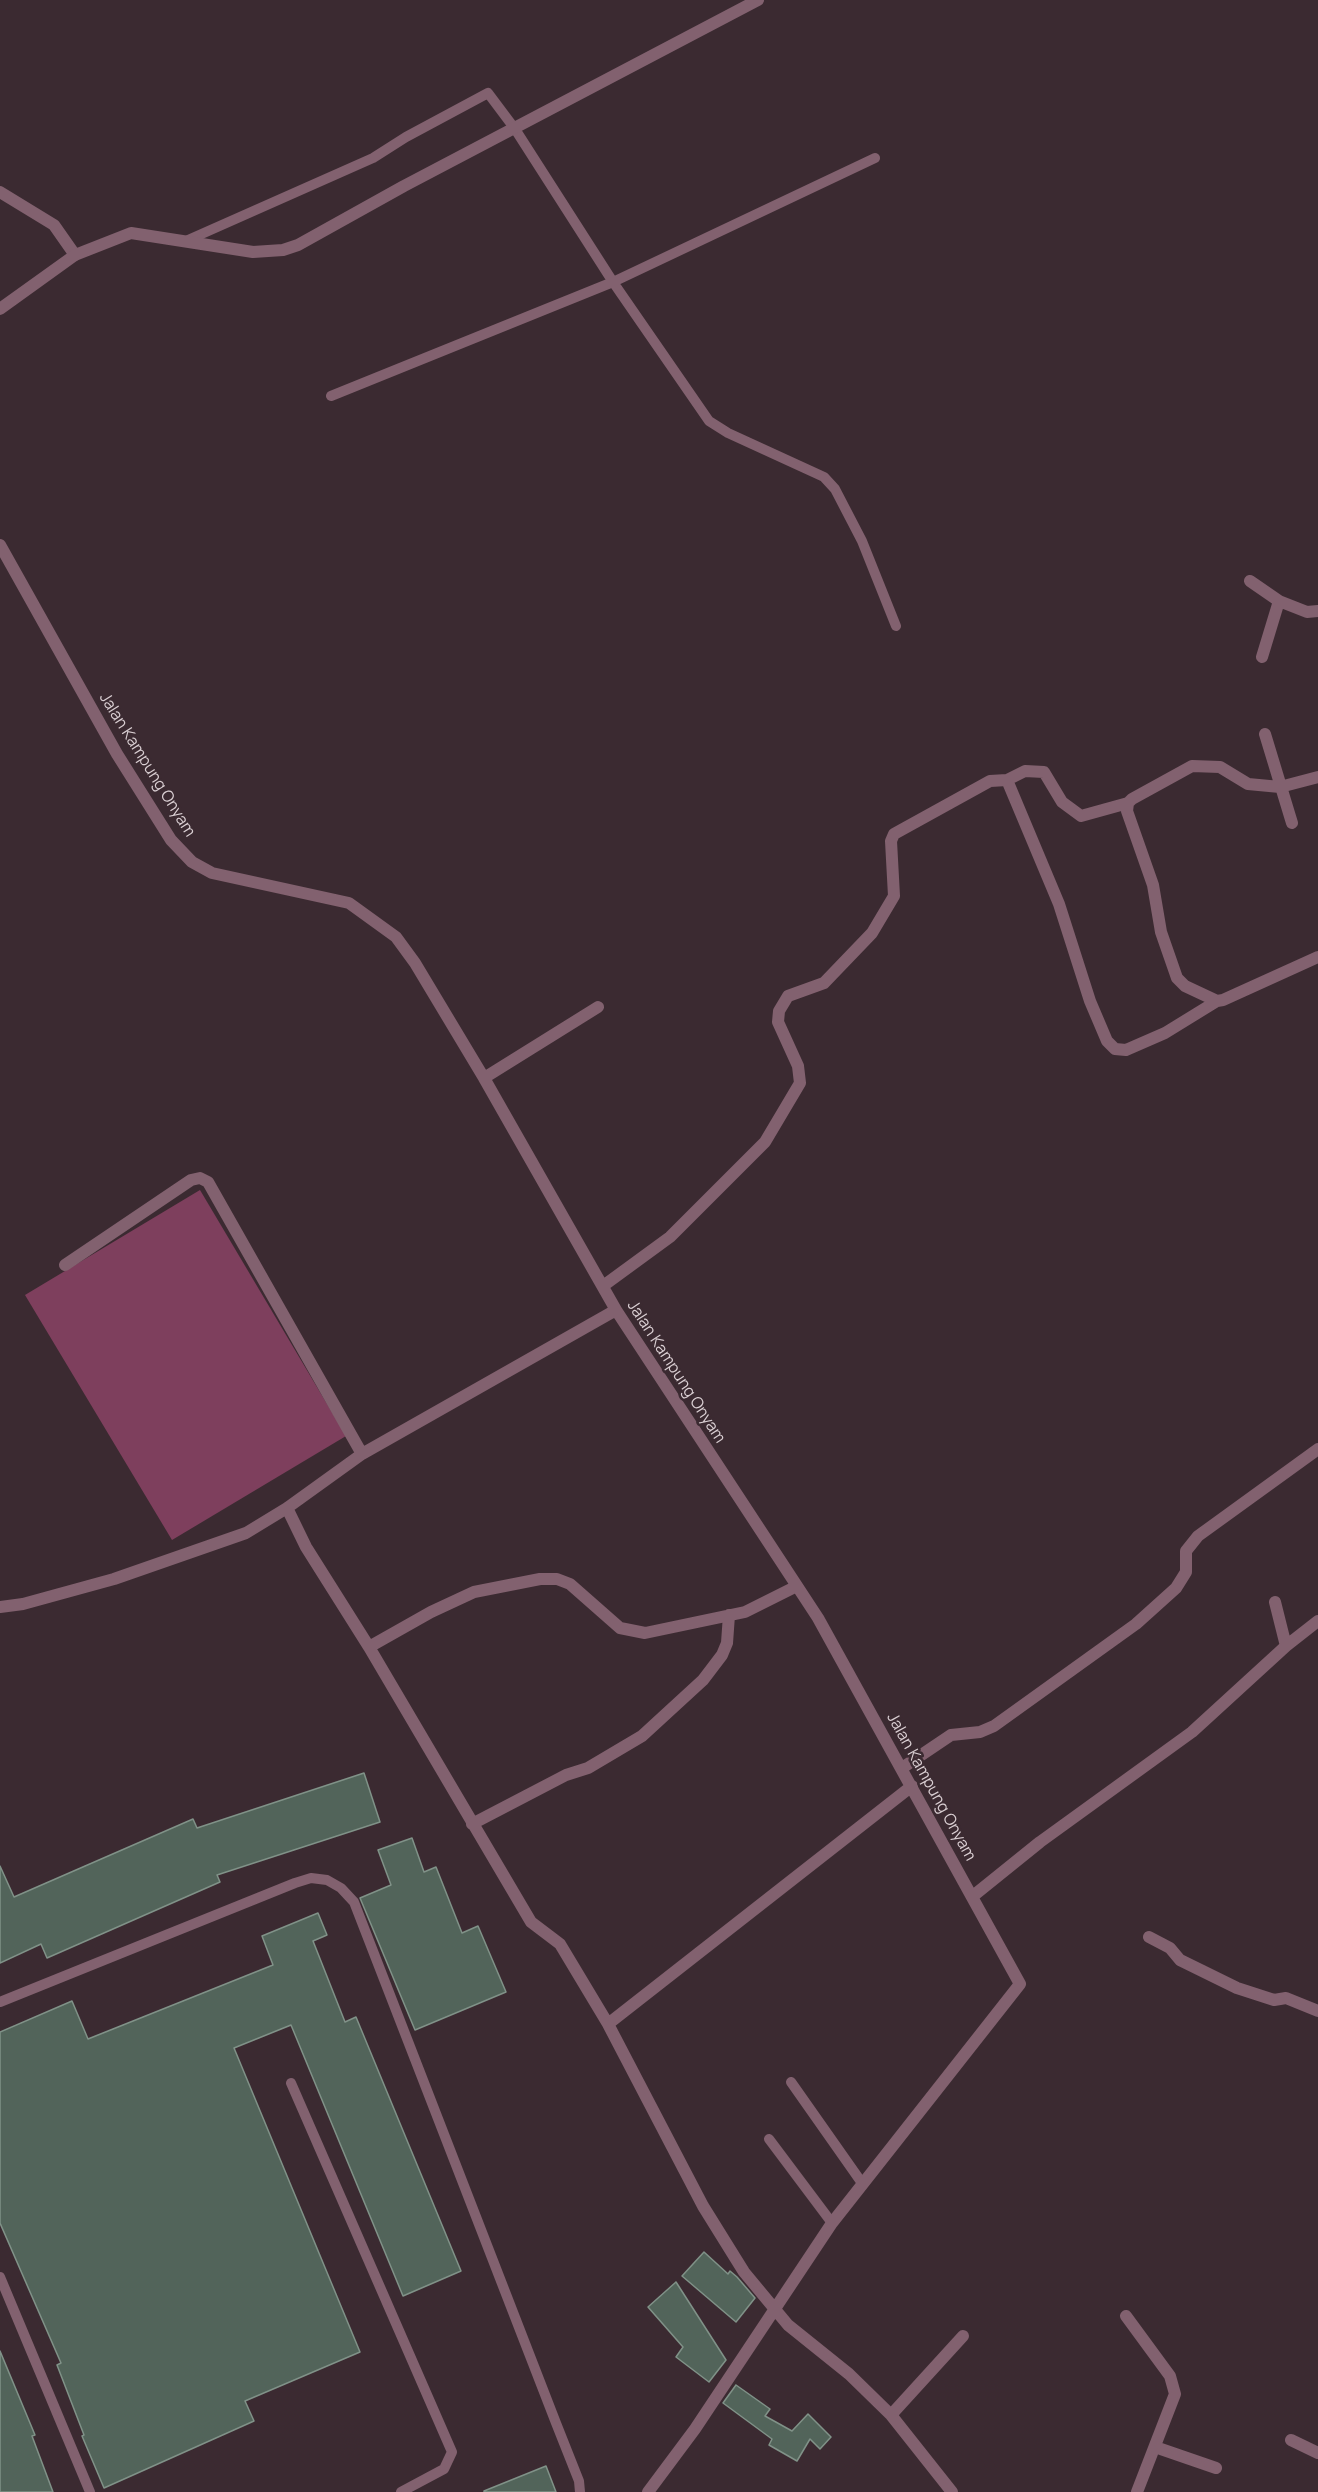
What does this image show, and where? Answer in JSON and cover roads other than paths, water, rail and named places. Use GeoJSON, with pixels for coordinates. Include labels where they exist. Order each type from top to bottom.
{"type":"FeatureCollection","features":[{"type":"Feature","properties":{"kind":"street"},"geometry":{"type":"LineString","coordinates":[[0,309],[75,255],[131,232],[253,252],[290,248],[758,0]]}},
{"type":"Feature","properties":{"kind":"street"},"geometry":{"type":"LineString","coordinates":[[0,192],[54,225],[75,255]]}},
{"type":"Feature","properties":{"kind":"street","name":"Jalan Kampung Onyam"},"geometry":{"type":"LineString","coordinates":[[0,545],[117,754],[171,840],[192,862],[212,873],[349,903],[396,937],[415,963],[484,1078],[616,1310],[797,1586],[902,1768],[1020,1984],[832,2223],[695,2429],[648,2492]]}},
{"type":"Feature","properties":{"kind":"street"},"geometry":{"type":"LineString","coordinates":[[1250,581],[1279,601],[1307,612],[1318,611]]}},
{"type":"Feature","properties":{"kind":"street"},"geometry":{"type":"LineString","coordinates":[[1262,657],[1279,601]]}},
{"type":"Feature","properties":{"kind":"street"},"geometry":{"type":"LineString","coordinates":[[1265,734],[1292,824]]}},
{"type":"Feature","properties":{"kind":"street"},"geometry":{"type":"LineString","coordinates":[[603,1286],[669,1237],[765,1142],[800,1083],[798,1066],[778,1023],[778,1011],[788,996],[824,983],[872,933],[894,896],[891,841],[894,834],[990,781],[1007,780],[1025,771],[1044,772],[1062,802],[1081,816],[1128,803],[1192,766],[1220,767],[1248,784],[1281,787],[1318,777]]}},
{"type":"Feature","properties":{"kind":"street"},"geometry":{"type":"LineString","coordinates":[[1007,780],[1059,904],[1090,1001],[1107,1041],[1115,1049],[1126,1050],[1165,1034],[1217,1001],[1227,999],[1318,957]]}},
{"type":"Feature","properties":{"kind":"street"},"geometry":{"type":"LineString","coordinates":[[1128,803],[1127,811],[1153,885],[1161,932],[1177,978],[1185,986],[1217,1001]]}},
{"type":"Feature","properties":{"kind":"street"},"geometry":{"type":"LineString","coordinates":[[484,1078],[598,1007]]}},
{"type":"Feature","properties":{"kind":"street"},"geometry":{"type":"LineString","coordinates":[[65,1265],[191,1180],[200,1178],[208,1182],[362,1454]]}},
{"type":"Feature","properties":{"kind":"street"},"geometry":{"type":"LineString","coordinates":[[0,1607],[23,1604],[114,1579],[246,1533],[287,1508],[362,1454],[616,1310]]}},
{"type":"Feature","properties":{"kind":"street"},"geometry":{"type":"LineString","coordinates":[[902,1768],[951,1735],[980,1732],[993,1726],[1136,1624],[1176,1588],[1186,1572],[1186,1551],[1198,1536],[1318,1449]]}},
{"type":"Feature","properties":{"kind":"street"},"geometry":{"type":"LineString","coordinates":[[287,1508],[306,1546],[369,1647],[531,1922],[560,1944],[608,2024],[703,2206],[744,2272],[773,2310],[849,2374],[891,2415],[952,2492]]}},
{"type":"Feature","properties":{"kind":"street"},"geometry":{"type":"LineString","coordinates":[[369,1647],[431,1612],[474,1592],[540,1579],[556,1579],[570,1584],[620,1628],[645,1633],[745,1612],[797,1586]]}},
{"type":"Feature","properties":{"kind":"street"},"geometry":{"type":"LineString","coordinates":[[1275,1602],[1286,1646]]}},
{"type":"Feature","properties":{"kind":"street"},"geometry":{"type":"LineString","coordinates":[[472,1824],[567,1776],[588,1768],[642,1736],[703,1680],[722,1655],[727,1643],[729,1615]]}},
{"type":"Feature","properties":{"kind":"street"},"geometry":{"type":"LineString","coordinates":[[973,1896],[1040,1842],[1192,1732],[1286,1646],[1318,1621]]}},
{"type":"Feature","properties":{"kind":"street"},"geometry":{"type":"LineString","coordinates":[[608,2024],[912,1786]]}},
{"type":"Feature","properties":{"kind":"street"},"geometry":{"type":"LineString","coordinates":[[1149,1937],[1170,1948],[1180,1960],[1237,1988],[1274,2000],[1293,2000],[1318,2011]]}},
{"type":"Feature","properties":{"kind":"street"},"geometry":{"type":"LineString","coordinates":[[1126,2316],[1175,2385],[1175,2394],[1137,2492]]}},
{"type":"Feature","properties":{"kind":"street"},"geometry":{"type":"LineString","coordinates":[[891,2415],[963,2336]]}},
{"type":"Feature","properties":{"kind":"street"},"geometry":{"type":"LineString","coordinates":[[1291,2440],[1318,2453]]}},
{"type":"Feature","properties":{"kind":"street"},"geometry":{"type":"LineString","coordinates":[[1155,2447],[1216,2468]]}},
{"type":"Feature","properties":{"kind":"lane"},"geometry":{"type":"LineString","coordinates":[[188,240],[373,158],[488,93],[515,129],[613,282],[709,421],[829,481],[846,507],[862,541],[896,626]]}},
{"type":"Feature","properties":{"kind":"lane"},"geometry":{"type":"LineString","coordinates":[[331,396],[613,282],[875,158]]}},
{"type":"Feature","properties":{"kind":"lane"},"geometry":{"type":"LineString","coordinates":[[0,2002],[295,1882],[311,1878],[327,1881],[341,1888],[354,1902],[579,2481],[580,2492]]}},
{"type":"Feature","properties":{"kind":"lane"},"geometry":{"type":"LineString","coordinates":[[791,2082],[862,2183]]}},
{"type":"Feature","properties":{"kind":"lane"},"geometry":{"type":"LineString","coordinates":[[291,2083],[452,2452],[444,2469],[401,2492]]}},
{"type":"Feature","properties":{"kind":"lane"},"geometry":{"type":"LineString","coordinates":[[769,2139],[832,2223]]}},
{"type":"Feature","properties":{"kind":"lane"},"geometry":{"type":"LineString","coordinates":[[0,2277],[90,2492]]}}]}
